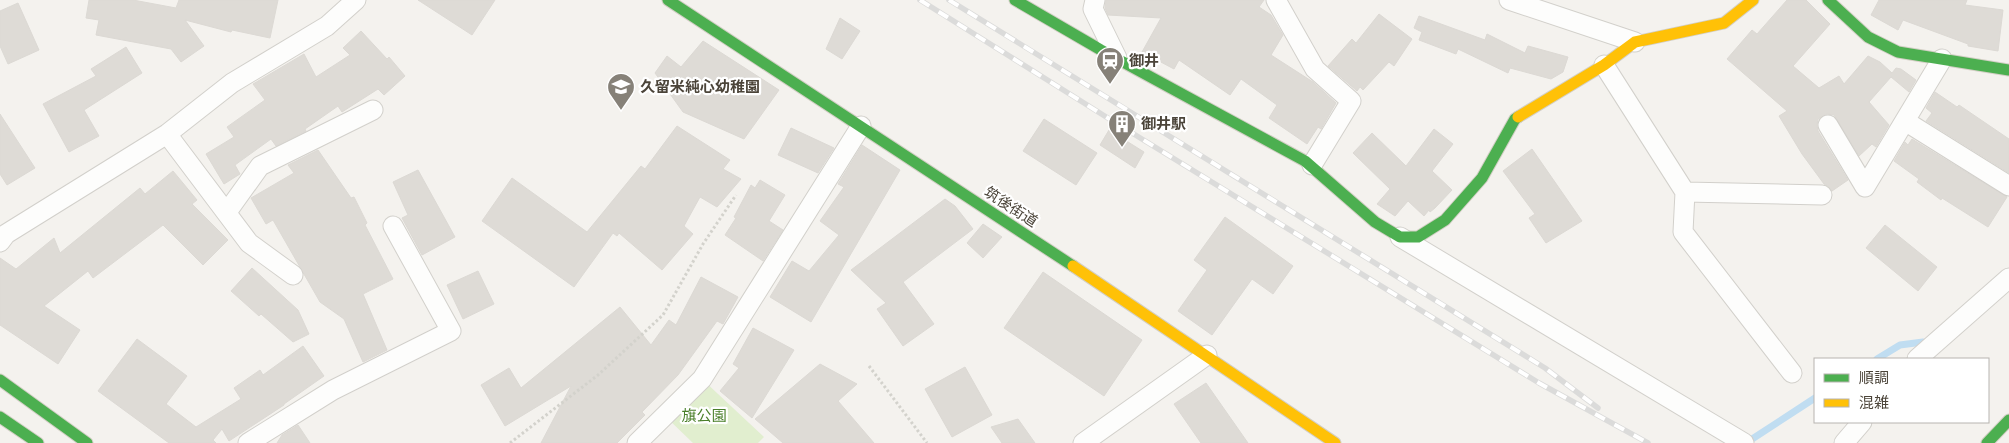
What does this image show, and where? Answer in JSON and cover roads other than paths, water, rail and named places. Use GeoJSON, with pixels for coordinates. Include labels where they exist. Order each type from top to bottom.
{"type":"FeatureCollection","features":[{"type":"Feature","properties":{"kind":"main road","name":"筑後街道"},"geometry":{"type":"LineString","coordinates":[[668,0],[1207,354],[1335,443]]}},
{"type":"Feature","properties":{"kind":"main road"},"geometry":{"type":"LineString","coordinates":[[1015,0],[1312,165],[1375,222],[1400,237],[1418,237],[1445,220],[1482,178],[1515,119],[1604,65],[1635,42],[1724,23],[1753,0]]}},
{"type":"Feature","properties":{"kind":"main road"},"geometry":{"type":"LineString","coordinates":[[1828,0],[1857,29],[1884,47],[1907,55],[1990,64],[2009,70]]}},
{"type":"Feature","properties":{"kind":"main road"},"geometry":{"type":"LineString","coordinates":[[0,380],[87,443]]}},
{"type":"Feature","properties":{"kind":"main road"},"geometry":{"type":"LineString","coordinates":[[0,417],[38,443]]}},
{"type":"Feature","properties":{"kind":"main road"},"geometry":{"type":"LineString","coordinates":[[1987,443],[2009,420]]}},
{"type":"Feature","properties":{"kind":"street"},"geometry":{"type":"LineString","coordinates":[[2,234],[167,134],[232,83],[327,26],[356,0]]}},
{"type":"Feature","properties":{"kind":"street"},"geometry":{"type":"LineString","coordinates":[[1094,0],[1093,9],[1117,58]]}},
{"type":"Feature","properties":{"kind":"street"},"geometry":{"type":"LineString","coordinates":[[1276,0],[1315,69],[1351,101],[1312,165]]}},
{"type":"Feature","properties":{"kind":"street"},"geometry":{"type":"LineString","coordinates":[[1509,0],[1635,42]]}},
{"type":"Feature","properties":{"kind":"street"},"geometry":{"type":"LineString","coordinates":[[1828,125],[1865,187],[1942,59]]}},
{"type":"Feature","properties":{"kind":"street"},"geometry":{"type":"LineString","coordinates":[[1604,65],[1685,192],[1683,232],[1792,373]]}},
{"type":"Feature","properties":{"kind":"street"},"geometry":{"type":"LineString","coordinates":[[227,212],[260,166],[373,110]]}},
{"type":"Feature","properties":{"kind":"street"},"geometry":{"type":"LineString","coordinates":[[1905,121],[2009,186]]}},
{"type":"Feature","properties":{"kind":"street"},"geometry":{"type":"LineString","coordinates":[[637,443],[702,379],[861,126]]}},
{"type":"Feature","properties":{"kind":"street"},"geometry":{"type":"LineString","coordinates":[[167,134],[249,243],[293,275]]}},
{"type":"Feature","properties":{"kind":"street"},"geometry":{"type":"LineString","coordinates":[[1685,192],[1822,195]]}},
{"type":"Feature","properties":{"kind":"street"},"geometry":{"type":"LineString","coordinates":[[248,443],[333,390],[451,331],[393,226]]}},
{"type":"Feature","properties":{"kind":"street"},"geometry":{"type":"LineString","coordinates":[[1400,237],[1744,443]]}},
{"type":"Feature","properties":{"kind":"street"},"geometry":{"type":"LineString","coordinates":[[1918,358],[2009,278]]}},
{"type":"Feature","properties":{"kind":"street"},"geometry":{"type":"LineString","coordinates":[[1083,443],[1207,354]]}},
{"type":"Feature","properties":{"kind":"street"},"geometry":{"type":"LineString","coordinates":[[1844,443],[1861,423]]}},
{"type":"Feature","properties":{"kind":"waterway"},"geometry":{"type":"LineString","coordinates":[[1879,358],[1900,345],[1923,342]]}},
{"type":"Feature","properties":{"kind":"waterway"},"geometry":{"type":"LineString","coordinates":[[1746,443],[1814,399]]}},
{"type":"Feature","properties":{"kind":"railway"},"geometry":{"type":"LineString","coordinates":[[920,0],[1111,120],[1539,383],[1648,443]]}},
{"type":"Feature","properties":{"kind":"railway"},"geometry":{"type":"LineString","coordinates":[[949,0],[1545,368],[1598,408]]}},
{"type":"Feature","properties":{"kind":"place","name":"御井"},"geometry":{"type":"Point","coordinates":[1110,85]}},
{"type":"Feature","properties":{"kind":"place","name":"久留米純心幼稚園"},"geometry":{"type":"Point","coordinates":[621,111]}},
{"type":"Feature","properties":{"kind":"place","name":"御井駅"},"geometry":{"type":"Point","coordinates":[1122,148]}},
{"type":"Feature","properties":{"kind":"park label","name":"旗公園"},"geometry":{"type":"Point","coordinates":[704,416]}}]}
